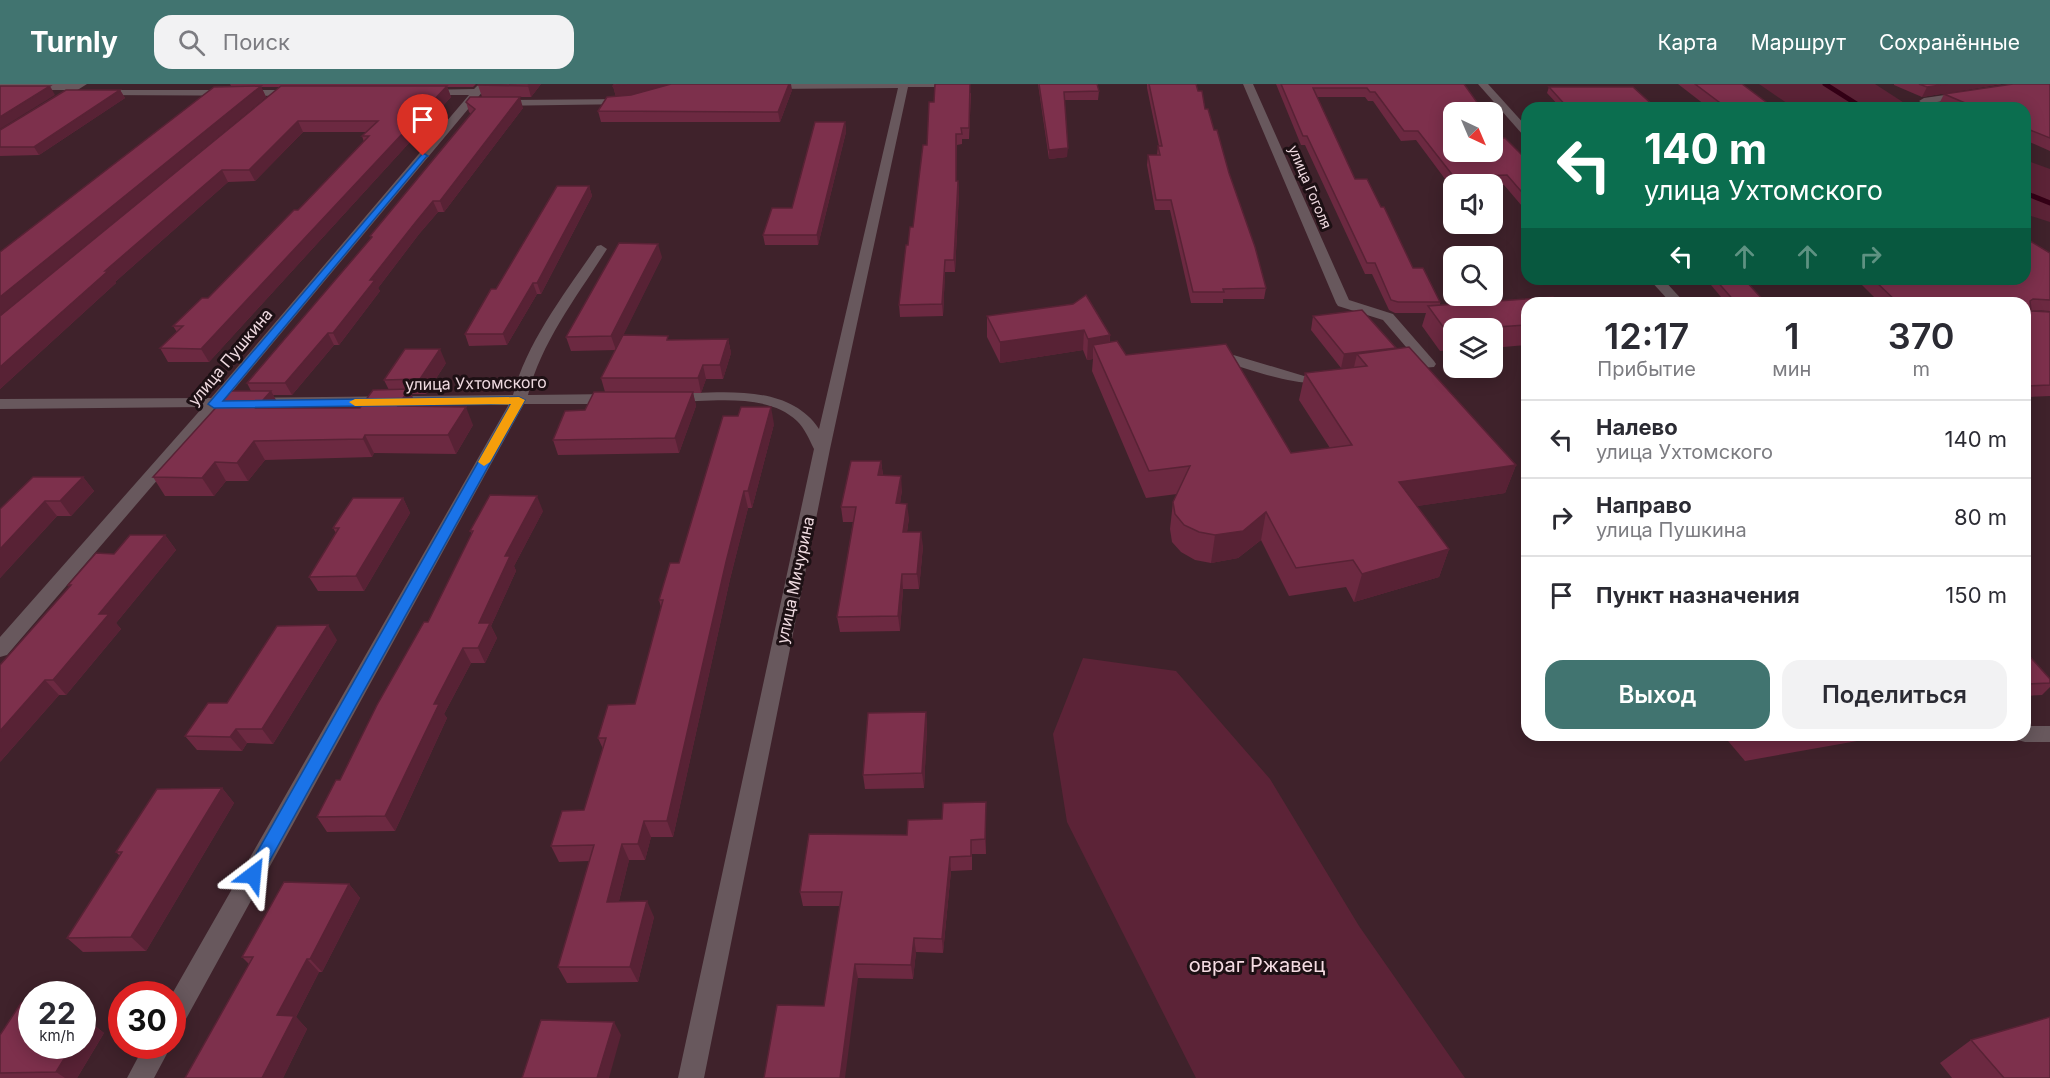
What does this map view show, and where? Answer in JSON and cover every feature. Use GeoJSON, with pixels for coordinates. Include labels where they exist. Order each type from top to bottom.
{"type":"FeatureCollection","features":[{"type":"Feature","properties":{"kind":"street"},"geometry":{"type":"LineString","coordinates":[[263,109],[293,84]]}},
{"type":"Feature","properties":{"kind":"street","name":"улица Мичурина"},"geometry":{"type":"LineString","coordinates":[[690,1078],[822,449],[904,84]]}},
{"type":"Feature","properties":{"kind":"street"},"geometry":{"type":"LineString","coordinates":[[753,86],[955,84]]}},
{"type":"Feature","properties":{"kind":"street","name":"улица Гоголя"},"geometry":{"type":"LineString","coordinates":[[1248,84],[1343,303],[1388,317],[1428,364],[1383,370]]}},
{"type":"Feature","properties":{"kind":"street"},"geometry":{"type":"LineString","coordinates":[[1483,84],[1521,126]]}},
{"type":"Feature","properties":{"kind":"street"},"geometry":{"type":"LineString","coordinates":[[0,87],[80,85]]}},
{"type":"Feature","properties":{"kind":"street"},"geometry":{"type":"LineString","coordinates":[[39,112],[80,85]]}},
{"type":"Feature","properties":{"kind":"street"},"geometry":{"type":"LineString","coordinates":[[68,93],[304,93]]}},
{"type":"Feature","properties":{"kind":"street"},"geometry":{"type":"LineString","coordinates":[[408,93],[599,103],[640,99]]}},
{"type":"Feature","properties":{"kind":"street"},"geometry":{"type":"LineString","coordinates":[[1924,101],[1982,93]]}},
{"type":"Feature","properties":{"kind":"street","name":"улица Пушкина"},"geometry":{"type":"LineString","coordinates":[[0,650],[479,97]]}},
{"type":"Feature","properties":{"kind":"street"},"geometry":{"type":"LineString","coordinates":[[186,994],[519,400],[521,387],[531,366],[601,249]]}},
{"type":"Feature","properties":{"kind":"street"},"geometry":{"type":"LineString","coordinates":[[1662,285],[1672,297]]}},
{"type":"Feature","properties":{"kind":"street"},"geometry":{"type":"LineString","coordinates":[[1195,351],[1217,353],[1303,380],[1337,375]]}},
{"type":"Feature","properties":{"kind":"street"},"geometry":{"type":"LineString","coordinates":[[659,399],[729,398],[756,400],[779,406],[800,415],[813,430],[822,449]]}},
{"type":"Feature","properties":{"kind":"street","name":"улица Ухтомского"},"geometry":{"type":"LineString","coordinates":[[0,404],[624,399]]}},
{"type":"Feature","properties":{"kind":"street"},"geometry":{"type":"LineString","coordinates":[[2031,734],[2050,734]]}},
{"type":"Feature","properties":{"kind":"street"},"geometry":{"type":"LineString","coordinates":[[140,1078],[151,1059]]}},
{"type":"Feature","properties":{"kind":"green space"},"geometry":{"type":"Polygon","coordinates":[[[1759,84],[1875,84],[1903,102],[1785,102],[1759,84]]]}},
{"type":"Feature","properties":{"kind":"green space"},"geometry":{"type":"Polygon","coordinates":[[[2031,162],[2050,169],[2050,222],[2031,216],[2031,162]]]}},
{"type":"Feature","properties":{"kind":"green space","name":"овраг Ржавец"},"geometry":{"type":"Polygon","coordinates":[[[1083,658],[1176,671],[1270,779],[1359,926],[1465,1078],[1196,1078],[1067,822],[1053,734],[1083,658]]]}},
{"type":"Feature","properties":{"kind":"building"},"geometry":{"type":"Polygon","coordinates":[[[479,84],[529,84],[528,86],[479,84]]]}},
{"type":"Feature","properties":{"kind":"building"},"geometry":{"type":"Polygon","coordinates":[[[671,84],[789,84],[778,112],[598,111],[607,97],[631,95],[671,84]]]}},
{"type":"Feature","properties":{"kind":"building"},"geometry":{"type":"Polygon","coordinates":[[[935,84],[970,84],[969,128],[961,128],[962,134],[956,134],[956,181],[958,181],[954,260],[945,260],[942,304],[899,305],[906,245],[908,245],[910,227],[913,227],[923,145],[927,145],[929,102],[934,102],[935,84]]]}},
{"type":"Feature","properties":{"kind":"building"},"geometry":{"type":"Polygon","coordinates":[[[1039,84],[1097,84],[1099,91],[1064,92],[1068,148],[1049,150],[1039,84]]]}},
{"type":"Feature","properties":{"kind":"building"},"geometry":{"type":"Polygon","coordinates":[[[1149,84],[1196,84],[1198,91],[1202,91],[1205,109],[1208,109],[1214,130],[1217,130],[1266,288],[1193,292],[1171,200],[1156,200],[1148,155],[1160,155],[1158,146],[1162,146],[1149,84]]]}},
{"type":"Feature","properties":{"kind":"building"},"geometry":{"type":"Polygon","coordinates":[[[1281,84],[1464,84],[1477,102],[1443,102],[1443,162],[1503,162],[1503,138],[1505,138],[1521,154],[1521,191],[1507,175],[1503,174],[1452,174],[1418,131],[1404,131],[1375,92],[1370,92],[1367,88],[1313,88],[1355,179],[1367,179],[1381,207],[1384,207],[1413,268],[1423,268],[1440,302],[1398,302],[1391,300],[1375,263],[1367,263],[1307,136],[1303,136],[1281,84]]]}},
{"type":"Feature","properties":{"kind":"building"},"geometry":{"type":"Polygon","coordinates":[[[1695,84],[1742,84],[1766,102],[1719,102],[1695,84]]]}},
{"type":"Feature","properties":{"kind":"building"},"geometry":{"type":"Polygon","coordinates":[[[1919,84],[1947,84],[1927,87],[1919,84]]]}},
{"type":"Feature","properties":{"kind":"building"},"geometry":{"type":"Polygon","coordinates":[[[2013,84],[2050,84],[2050,138],[2031,130],[2031,102],[1963,102],[1944,94],[2013,84]]]}},
{"type":"Feature","properties":{"kind":"building"},"geometry":{"type":"Polygon","coordinates":[[[0,86],[50,86],[0,117],[0,86]]]}},
{"type":"Feature","properties":{"kind":"building"},"geometry":{"type":"Polygon","coordinates":[[[261,86],[0,297],[0,252],[214,87],[261,86]]]}},
{"type":"Feature","properties":{"kind":"building"},"geometry":{"type":"Polygon","coordinates":[[[281,86],[447,86],[201,349],[160,348],[183,326],[173,326],[202,298],[208,298],[294,210],[298,210],[369,136],[362,136],[378,121],[298,121],[249,170],[222,170],[105,271],[108,271],[0,367],[0,316],[281,86]]]}},
{"type":"Feature","properties":{"kind":"building"},"geometry":{"type":"Polygon","coordinates":[[[1549,87],[1633,87],[1649,102],[1563,102],[1549,87]]]}},
{"type":"Feature","properties":{"kind":"building"},"geometry":{"type":"Polygon","coordinates":[[[66,90],[120,90],[34,147],[0,147],[0,130],[66,90]]]}},
{"type":"Feature","properties":{"kind":"building"},"geometry":{"type":"Polygon","coordinates":[[[470,97],[520,97],[440,201],[433,201],[415,223],[370,280],[375,280],[333,333],[328,333],[285,383],[247,383],[372,237],[370,236],[475,109],[466,102],[470,97]]]}},
{"type":"Feature","properties":{"kind":"building"},"geometry":{"type":"Polygon","coordinates":[[[815,122],[845,122],[817,235],[763,235],[772,208],[792,208],[815,122]]]}},
{"type":"Feature","properties":{"kind":"building"},"geometry":{"type":"Polygon","coordinates":[[[557,186],[589,186],[537,283],[533,283],[503,334],[465,334],[491,289],[496,289],[557,186]]]}},
{"type":"Feature","properties":{"kind":"building"},"geometry":{"type":"Polygon","coordinates":[[[2031,242],[2050,253],[2050,300],[2031,300],[2031,297],[1892,297],[1879,285],[2031,285],[2031,242]]]}},
{"type":"Feature","properties":{"kind":"building"},"geometry":{"type":"Polygon","coordinates":[[[619,243],[658,244],[611,336],[566,337],[619,243]]]}},
{"type":"Feature","properties":{"kind":"building"},"geometry":{"type":"Polygon","coordinates":[[[1720,285],[1750,285],[1760,297],[1731,297],[1720,285]]]}},
{"type":"Feature","properties":{"kind":"building"},"geometry":{"type":"Polygon","coordinates":[[[1086,295],[1110,335],[1088,339],[1084,330],[1000,342],[987,316],[1073,304],[1086,295]]]}},
{"type":"Feature","properties":{"kind":"building"},"geometry":{"type":"Polygon","coordinates":[[[1521,299],[1521,325],[1503,327],[1503,318],[1443,318],[1443,327],[1428,306],[1503,306],[1503,301],[1521,299]]]}},
{"type":"Feature","properties":{"kind":"building"},"geometry":{"type":"Polygon","coordinates":[[[1362,310],[1396,348],[1344,354],[1313,316],[1362,310]]]}},
{"type":"Feature","properties":{"kind":"building"},"geometry":{"type":"Polygon","coordinates":[[[2031,311],[2050,312],[2050,385],[2031,386],[2031,311]]]}},
{"type":"Feature","properties":{"kind":"building"},"geometry":{"type":"Polygon","coordinates":[[[623,335],[668,336],[667,340],[728,339],[720,365],[703,365],[698,378],[601,378],[623,335]]]}},
{"type":"Feature","properties":{"kind":"building"},"geometry":{"type":"Polygon","coordinates":[[[1117,341],[1126,355],[1226,344],[1291,453],[1352,445],[1305,373],[1367,366],[1357,354],[1409,347],[1516,465],[1399,482],[1449,549],[1362,574],[1353,560],[1296,568],[1266,512],[1243,531],[1215,535],[1199,532],[1184,525],[1175,514],[1173,502],[1190,466],[1149,471],[1093,345],[1117,341]]]}},
{"type":"Feature","properties":{"kind":"building"},"geometry":{"type":"Polygon","coordinates":[[[405,349],[440,349],[420,379],[384,380],[405,349]]]}},
{"type":"Feature","properties":{"kind":"building"},"geometry":{"type":"Polygon","coordinates":[[[409,389],[398,406],[466,407],[448,435],[365,435],[363,439],[254,441],[237,463],[215,462],[202,478],[153,477],[231,391],[271,391],[256,408],[360,408],[373,390],[409,389]]]}},
{"type":"Feature","properties":{"kind":"building"},"geometry":{"type":"Polygon","coordinates":[[[594,392],[693,392],[675,438],[553,440],[565,411],[585,410],[594,392]]]}},
{"type":"Feature","properties":{"kind":"building"},"geometry":{"type":"Polygon","coordinates":[[[741,407],[771,407],[748,491],[744,491],[726,562],[667,821],[644,821],[638,844],[622,844],[607,902],[647,901],[630,967],[558,967],[594,845],[551,846],[562,811],[584,810],[606,738],[598,738],[608,705],[635,704],[663,600],[659,600],[670,563],[679,563],[723,416],[738,416],[741,407]]]}},
{"type":"Feature","properties":{"kind":"building"},"geometry":{"type":"Polygon","coordinates":[[[851,461],[881,461],[878,475],[901,476],[896,503],[907,504],[903,532],[921,532],[917,574],[902,574],[898,616],[837,617],[856,507],[841,507],[851,461]]]}},
{"type":"Feature","properties":{"kind":"building"},"geometry":{"type":"Polygon","coordinates":[[[33,477],[83,477],[60,501],[45,501],[0,549],[0,509],[33,477]]]}},
{"type":"Feature","properties":{"kind":"building"},"geometry":{"type":"Polygon","coordinates":[[[490,495],[537,496],[505,556],[510,556],[479,623],[490,623],[478,648],[463,648],[434,704],[439,704],[385,816],[317,817],[336,780],[340,780],[377,705],[424,622],[428,622],[473,531],[470,531],[490,495]]]}},
{"type":"Feature","properties":{"kind":"building"},"geometry":{"type":"Polygon","coordinates":[[[353,498],[403,498],[356,576],[309,577],[339,528],[333,528],[353,498]]]}},
{"type":"Feature","properties":{"kind":"building"},"geometry":{"type":"Polygon","coordinates":[[[130,535],[165,535],[99,614],[109,614],[53,680],[45,680],[0,731],[0,665],[71,585],[68,585],[96,553],[114,554],[130,535]]]}},
{"type":"Feature","properties":{"kind":"building"},"geometry":{"type":"Polygon","coordinates":[[[328,625],[262,729],[236,729],[230,737],[185,736],[208,703],[227,703],[277,626],[328,625]]]}},
{"type":"Feature","properties":{"kind":"building"},"geometry":{"type":"Polygon","coordinates":[[[2031,658],[2050,679],[2050,683],[2031,684],[2031,658]]]}},
{"type":"Feature","properties":{"kind":"building"},"geometry":{"type":"Polygon","coordinates":[[[926,712],[922,773],[863,775],[868,713],[926,712]]]}},
{"type":"Feature","properties":{"kind":"building"},"geometry":{"type":"Polygon","coordinates":[[[222,788],[131,937],[67,938],[122,852],[116,852],[157,789],[222,788]]]}},
{"type":"Feature","properties":{"kind":"building"},"geometry":{"type":"Polygon","coordinates":[[[986,802],[985,839],[971,840],[971,856],[950,857],[942,939],[914,938],[911,965],[855,964],[840,1078],[764,1078],[777,1005],[824,1006],[842,892],[800,892],[809,834],[907,835],[908,820],[942,819],[943,803],[986,802]]]}},
{"type":"Feature","properties":{"kind":"building"},"geometry":{"type":"Polygon","coordinates":[[[284,882],[349,884],[310,959],[307,959],[277,1015],[294,1016],[262,1078],[185,1078],[253,957],[242,957],[284,882]]]}},
{"type":"Feature","properties":{"kind":"building"},"geometry":{"type":"Polygon","coordinates":[[[18,1008],[18,1059],[64,1059],[56,1072],[0,1073],[0,1035],[18,1008]]]}},
{"type":"Feature","properties":{"kind":"building"},"geometry":{"type":"Polygon","coordinates":[[[2050,1017],[2050,1078],[2004,1078],[1971,1040],[2050,1017]]]}},
{"type":"Feature","properties":{"kind":"building"},"geometry":{"type":"Polygon","coordinates":[[[541,1020],[614,1022],[597,1078],[522,1078],[541,1020]]]}},
{"type":"Feature","properties":{"kind":"waterway"},"geometry":{"type":"LineString","coordinates":[[1825,84],[1854,102]]}},
{"type":"Feature","properties":{"kind":"waterway"},"geometry":{"type":"LineString","coordinates":[[2031,195],[2050,203]]}},
{"type":"Feature","properties":{"kind":"slow traffic"},"geometry":{"type":"LineString","coordinates":[[355,402],[519,400],[484,462]]}},
{"type":"Feature","properties":{"kind":"route"},"geometry":{"type":"LineString","coordinates":[[253,875],[519,400],[214,404],[423,156]]}}]}
